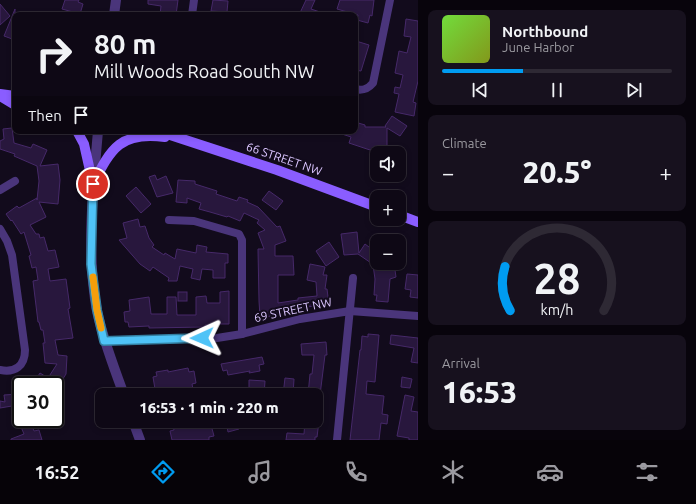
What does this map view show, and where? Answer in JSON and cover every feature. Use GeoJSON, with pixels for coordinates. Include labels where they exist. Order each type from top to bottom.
{"type":"FeatureCollection","features":[{"type":"Feature","properties":{"kind":"main road"},"geometry":{"type":"LineString","coordinates":[[0,95],[12,96]]}},
{"type":"Feature","properties":{"kind":"main road"},"geometry":{"type":"LineString","coordinates":[[0,95],[12,104]]}},
{"type":"Feature","properties":{"kind":"main road"},"geometry":{"type":"LineString","coordinates":[[79,134],[84,144],[93,184]]}},
{"type":"Feature","properties":{"kind":"main road","name":"66 STREET NW"},"geometry":{"type":"LineString","coordinates":[[167,134],[277,170],[370,204]]}},
{"type":"Feature","properties":{"kind":"main road"},"geometry":{"type":"LineString","coordinates":[[93,184],[114,148],[125,141],[139,136],[147,136],[164,137],[191,142]]}},
{"type":"Feature","properties":{"kind":"main road"},"geometry":{"type":"LineString","coordinates":[[406,218],[418,222]]}},
{"type":"Feature","properties":{"kind":"street"},"geometry":{"type":"LineString","coordinates":[[114,12],[116,0]]}},
{"type":"Feature","properties":{"kind":"street"},"geometry":{"type":"LineString","coordinates":[[192,12],[194,0]]}},
{"type":"Feature","properties":{"kind":"street"},"geometry":{"type":"LineString","coordinates":[[358,90],[366,88],[373,83],[390,0]]}},
{"type":"Feature","properties":{"kind":"street"},"geometry":{"type":"LineString","coordinates":[[98,134],[93,184],[91,264],[97,310],[104,341],[121,388]]}},
{"type":"Feature","properties":{"kind":"street"},"geometry":{"type":"LineString","coordinates":[[0,190],[15,181]]}},
{"type":"Feature","properties":{"kind":"street","name":"69 STREET NW"},"geometry":{"type":"LineString","coordinates":[[169,220],[194,221],[239,234],[242,240],[242,334]]}},
{"type":"Feature","properties":{"kind":"street"},"geometry":{"type":"LineString","coordinates":[[0,228],[12,255],[25,350],[23,361],[17,368],[9,371],[0,370]]}},
{"type":"Feature","properties":{"kind":"street","name":"69 STREET NW"},"geometry":{"type":"LineString","coordinates":[[350,311],[353,278]]}},
{"type":"Feature","properties":{"kind":"street"},"geometry":{"type":"LineString","coordinates":[[337,440],[350,311]]}},
{"type":"Feature","properties":{"kind":"street","name":"69 STREET NW"},"geometry":{"type":"LineString","coordinates":[[104,341],[217,338],[242,334],[300,319],[350,311],[418,316]]}},
{"type":"Feature","properties":{"kind":"street"},"geometry":{"type":"LineString","coordinates":[[136,428],[140,440]]}},
{"type":"Feature","properties":{"kind":"building"},"geometry":{"type":"Polygon","coordinates":[[[65,0],[79,0],[78,2],[83,4],[81,12],[73,12],[62,9],[65,0]]]}},
{"type":"Feature","properties":{"kind":"building"},"geometry":{"type":"Polygon","coordinates":[[[148,0],[178,0],[176,12],[160,12],[161,6],[148,4],[148,0]]]}},
{"type":"Feature","properties":{"kind":"building"},"geometry":{"type":"Polygon","coordinates":[[[213,0],[228,1],[227,12],[211,11],[213,0]]]}},
{"type":"Feature","properties":{"kind":"building"},"geometry":{"type":"Polygon","coordinates":[[[306,0],[315,0],[311,9],[320,12],[300,12],[306,0]]]}},
{"type":"Feature","properties":{"kind":"building"},"geometry":{"type":"Polygon","coordinates":[[[340,0],[374,0],[372,16],[370,15],[368,23],[358,20],[358,12],[348,12],[337,9],[340,0]]]}},
{"type":"Feature","properties":{"kind":"building"},"geometry":{"type":"Polygon","coordinates":[[[0,4],[10,16],[0,25],[0,4]]]}},
{"type":"Feature","properties":{"kind":"building"},"geometry":{"type":"Polygon","coordinates":[[[12,16],[12,39],[4,36],[12,16]]]}},
{"type":"Feature","properties":{"kind":"building"},"geometry":{"type":"Polygon","coordinates":[[[406,19],[418,21],[418,81],[413,102],[416,103],[414,116],[395,112],[399,94],[394,93],[395,87],[400,88],[403,75],[395,73],[399,51],[407,53],[411,37],[404,36],[406,19]]]}},
{"type":"Feature","properties":{"kind":"building"},"geometry":{"type":"Polygon","coordinates":[[[358,42],[369,45],[361,71],[358,70],[358,42]]]}},
{"type":"Feature","properties":{"kind":"building"},"geometry":{"type":"Polygon","coordinates":[[[392,116],[407,126],[400,136],[387,128],[387,146],[370,146],[370,150],[349,143],[351,137],[342,134],[358,134],[358,123],[365,125],[365,127],[386,127],[385,126],[392,116]]]}},
{"type":"Feature","properties":{"kind":"building"},"geometry":{"type":"Polygon","coordinates":[[[12,128],[14,143],[31,148],[33,144],[47,150],[40,166],[58,164],[60,180],[58,204],[39,202],[46,217],[30,225],[36,234],[39,234],[40,238],[44,237],[48,251],[55,250],[59,267],[48,269],[50,281],[66,279],[70,308],[68,309],[73,338],[55,340],[58,355],[67,356],[66,374],[64,377],[49,376],[57,364],[45,363],[43,343],[45,343],[43,330],[41,330],[38,322],[33,281],[38,280],[36,267],[32,268],[29,256],[31,255],[24,232],[21,234],[6,214],[17,206],[19,208],[37,198],[37,200],[39,181],[37,166],[14,156],[15,154],[0,149],[0,141],[4,139],[3,129],[12,128]]]}},
{"type":"Feature","properties":{"kind":"building"},"geometry":{"type":"Polygon","coordinates":[[[155,175],[157,180],[166,176],[173,193],[157,197],[149,177],[155,175]]]}},
{"type":"Feature","properties":{"kind":"building"},"geometry":{"type":"Polygon","coordinates":[[[178,180],[195,181],[195,184],[217,191],[216,194],[237,201],[239,197],[248,200],[247,202],[258,207],[277,227],[280,226],[286,241],[275,245],[275,256],[293,256],[294,275],[278,275],[278,303],[298,300],[298,298],[317,296],[316,282],[307,280],[310,264],[325,267],[323,275],[327,275],[325,289],[327,289],[329,305],[293,308],[293,310],[277,313],[277,316],[260,317],[258,249],[264,249],[258,233],[265,230],[257,223],[259,220],[244,213],[240,221],[228,216],[227,217],[199,209],[201,203],[187,198],[187,203],[176,202],[178,180]]]}},
{"type":"Feature","properties":{"kind":"building"},"geometry":{"type":"Polygon","coordinates":[[[136,187],[151,204],[141,213],[126,196],[136,187]]]}},
{"type":"Feature","properties":{"kind":"building"},"geometry":{"type":"Polygon","coordinates":[[[269,191],[283,201],[276,210],[262,200],[269,191]]]}},
{"type":"Feature","properties":{"kind":"building"},"geometry":{"type":"Polygon","coordinates":[[[138,219],[140,227],[145,226],[149,238],[154,245],[152,247],[164,255],[165,253],[175,259],[177,249],[196,253],[197,245],[207,247],[206,252],[228,254],[228,263],[225,263],[225,278],[213,278],[213,270],[202,269],[200,280],[191,278],[193,269],[180,266],[177,281],[168,281],[169,278],[153,267],[150,271],[140,264],[119,240],[127,238],[123,223],[138,219]]]}},
{"type":"Feature","properties":{"kind":"building"},"geometry":{"type":"Polygon","coordinates":[[[357,232],[359,253],[365,244],[370,248],[370,262],[358,254],[344,255],[341,234],[357,232]]]}},
{"type":"Feature","properties":{"kind":"building"},"geometry":{"type":"Polygon","coordinates":[[[329,242],[339,257],[326,266],[316,251],[329,242]]]}},
{"type":"Feature","properties":{"kind":"building"},"geometry":{"type":"Polygon","coordinates":[[[374,270],[395,270],[396,277],[390,279],[388,302],[376,301],[377,295],[374,295],[374,270]]]}},
{"type":"Feature","properties":{"kind":"building"},"geometry":{"type":"Polygon","coordinates":[[[407,274],[418,275],[418,298],[410,297],[411,290],[405,289],[407,274]]]}},
{"type":"Feature","properties":{"kind":"building"},"geometry":{"type":"Polygon","coordinates":[[[229,291],[229,324],[212,324],[205,325],[205,327],[149,328],[149,326],[129,327],[128,322],[125,322],[124,312],[130,311],[129,300],[149,297],[151,314],[167,314],[167,297],[176,297],[177,315],[196,315],[196,297],[206,296],[207,303],[220,303],[220,292],[229,291]]]}},
{"type":"Feature","properties":{"kind":"building"},"geometry":{"type":"Polygon","coordinates":[[[178,292],[187,292],[187,301],[178,301],[178,292]]]}},
{"type":"Feature","properties":{"kind":"building"},"geometry":{"type":"Polygon","coordinates":[[[368,334],[379,335],[375,382],[367,381],[366,394],[384,396],[382,414],[388,415],[387,424],[381,423],[379,440],[350,440],[362,336],[368,337],[368,334]]]}},
{"type":"Feature","properties":{"kind":"building"},"geometry":{"type":"Polygon","coordinates":[[[391,335],[418,338],[418,363],[411,362],[414,348],[390,344],[391,335]]]}},
{"type":"Feature","properties":{"kind":"building"},"geometry":{"type":"Polygon","coordinates":[[[326,342],[327,355],[325,355],[321,388],[309,388],[314,355],[302,355],[301,344],[326,342]]]}},
{"type":"Feature","properties":{"kind":"building"},"geometry":{"type":"Polygon","coordinates":[[[262,357],[264,364],[259,365],[260,371],[249,373],[250,371],[228,375],[227,370],[223,371],[221,364],[262,357]]]}},
{"type":"Feature","properties":{"kind":"building"},"geometry":{"type":"Polygon","coordinates":[[[188,368],[189,372],[194,371],[196,383],[192,384],[193,388],[155,388],[153,377],[157,376],[156,372],[168,370],[168,372],[188,368]]]}},
{"type":"Feature","properties":{"kind":"building"},"geometry":{"type":"Polygon","coordinates":[[[40,373],[45,376],[38,376],[40,373]]]}},
{"type":"Feature","properties":{"kind":"building"},"geometry":{"type":"Polygon","coordinates":[[[402,377],[412,379],[410,388],[401,387],[402,377]]]}},
{"type":"Feature","properties":{"kind":"building"},"geometry":{"type":"Polygon","coordinates":[[[285,378],[294,379],[293,388],[284,388],[285,378]]]}},
{"type":"Feature","properties":{"kind":"building"},"geometry":{"type":"Polygon","coordinates":[[[249,380],[265,381],[264,388],[249,388],[249,380]]]}},
{"type":"Feature","properties":{"kind":"building"},"geometry":{"type":"Polygon","coordinates":[[[12,394],[12,406],[0,408],[0,401],[5,402],[4,395],[12,394]]]}},
{"type":"Feature","properties":{"kind":"building"},"geometry":{"type":"Polygon","coordinates":[[[405,395],[414,397],[411,411],[418,412],[418,440],[409,440],[409,438],[397,436],[405,395]]]}},
{"type":"Feature","properties":{"kind":"building"},"geometry":{"type":"Polygon","coordinates":[[[21,428],[33,428],[34,431],[39,430],[42,440],[11,440],[24,434],[21,428]]]}},
{"type":"Feature","properties":{"kind":"building"},"geometry":{"type":"Polygon","coordinates":[[[174,428],[212,428],[214,436],[209,437],[209,440],[172,440],[170,431],[174,430],[174,428]]]}},
{"type":"Feature","properties":{"kind":"building"},"geometry":{"type":"Polygon","coordinates":[[[227,428],[239,428],[239,429],[228,432],[227,428]]]}},
{"type":"Feature","properties":{"kind":"building"},"geometry":{"type":"Polygon","coordinates":[[[304,428],[318,428],[315,440],[286,440],[287,433],[304,434],[304,428]]]}},
{"type":"Feature","properties":{"kind":"slow traffic"},"geometry":{"type":"LineString","coordinates":[[93,277],[101,328]]}},
{"type":"Feature","properties":{"kind":"route"},"geometry":{"type":"LineString","coordinates":[[93,184],[91,264],[97,310],[104,341],[202,338]]}}]}
